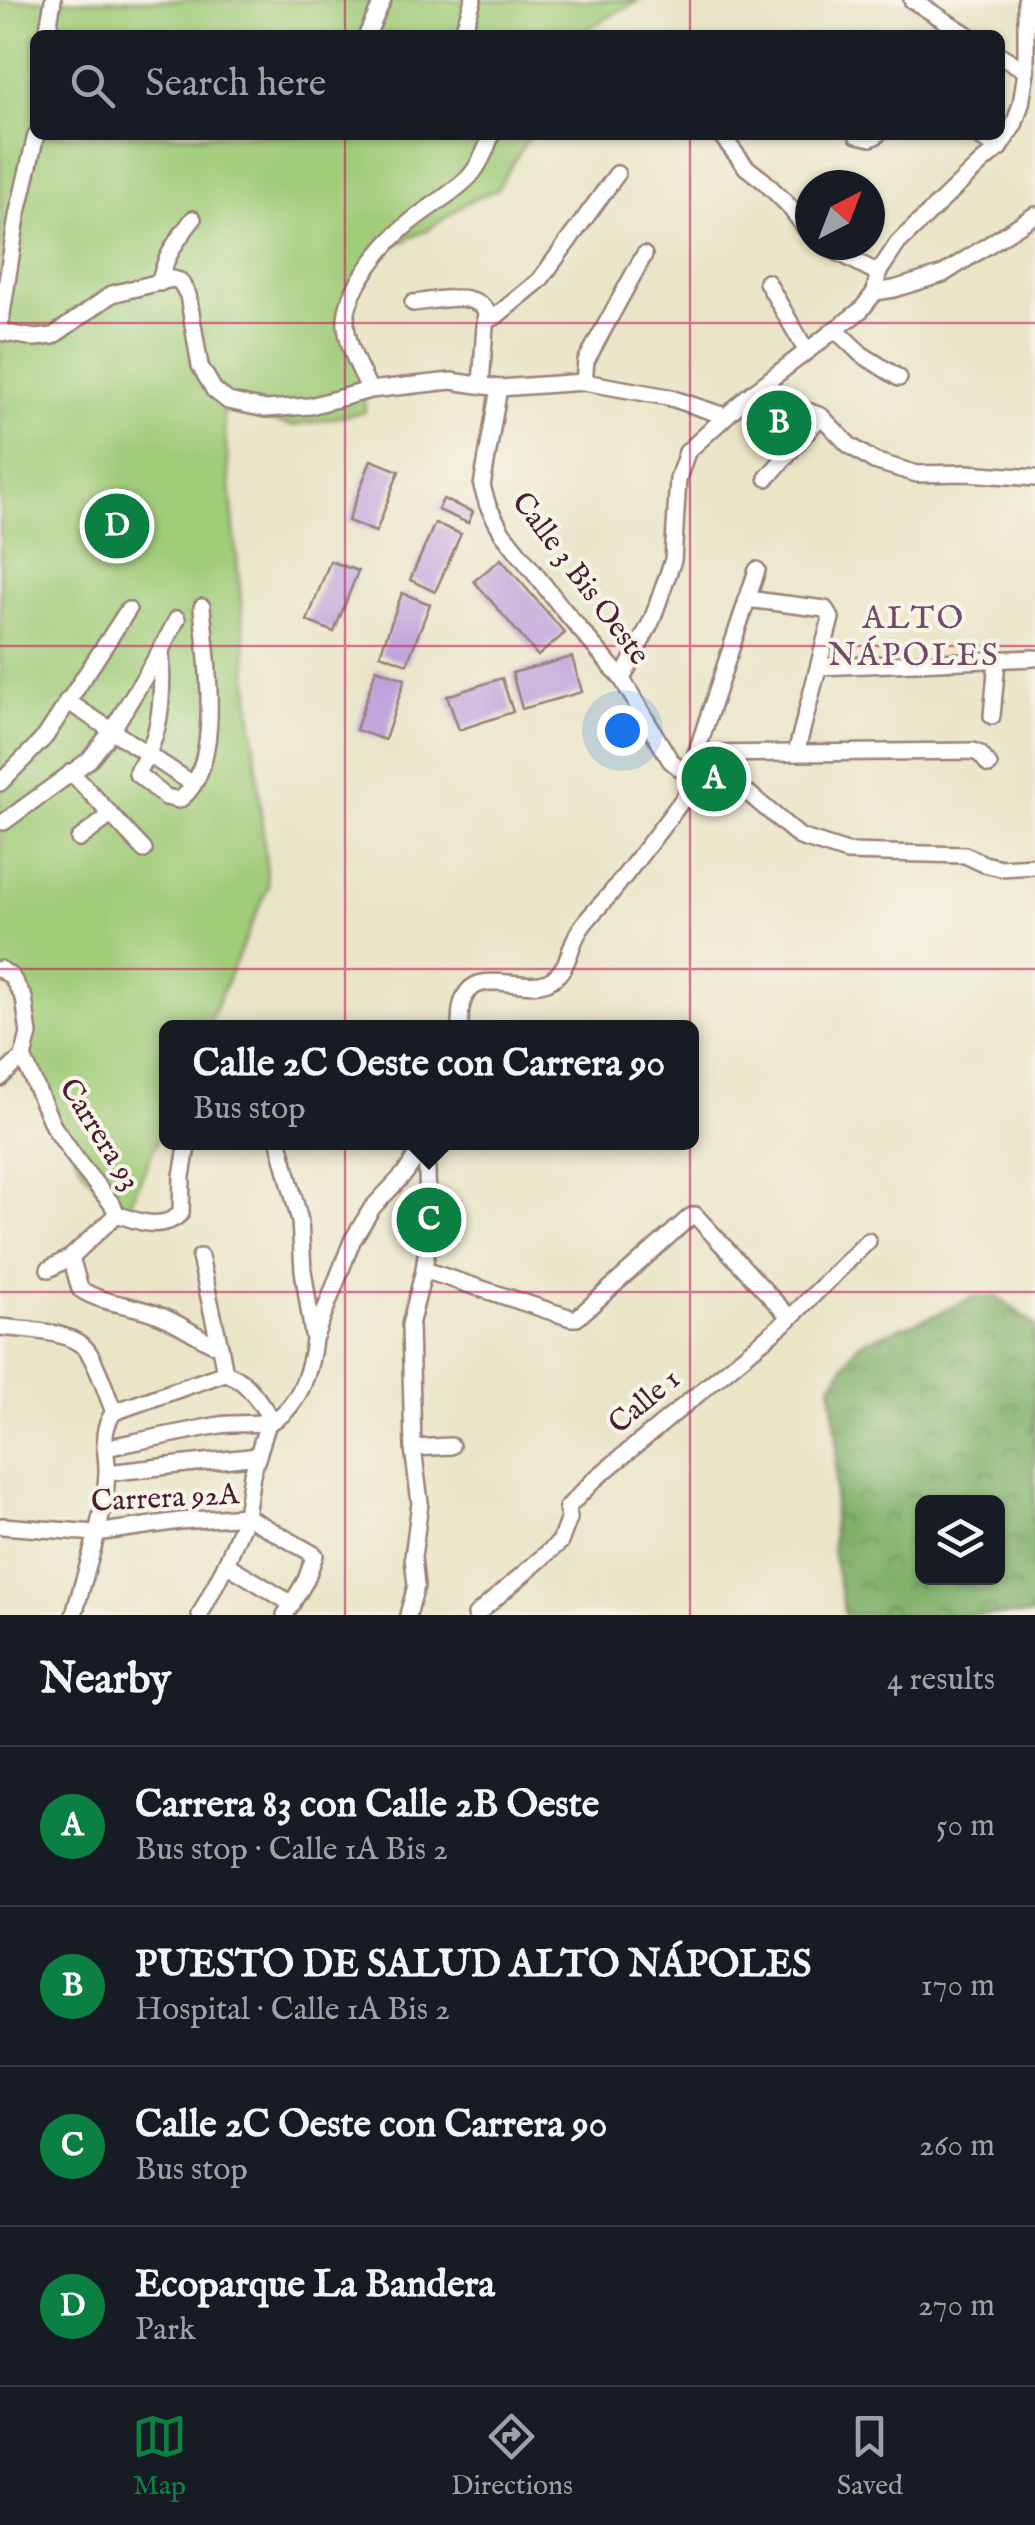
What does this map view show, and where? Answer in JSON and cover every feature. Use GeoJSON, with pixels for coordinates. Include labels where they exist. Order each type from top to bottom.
{"type":"FeatureCollection","features":[{"type":"Feature","properties":{"kind":"street"},"geometry":{"type":"LineString","coordinates":[[48,30],[53,0]]}},
{"type":"Feature","properties":{"kind":"street"},"geometry":{"type":"LineString","coordinates":[[369,30],[383,0]]}},
{"type":"Feature","properties":{"kind":"street"},"geometry":{"type":"LineString","coordinates":[[464,30],[473,0]]}},
{"type":"Feature","properties":{"kind":"street"},"geometry":{"type":"LineString","coordinates":[[912,0],[960,30]]}},
{"type":"Feature","properties":{"kind":"street"},"geometry":{"type":"LineString","coordinates":[[1005,139],[1021,104],[1026,71],[1026,0]]}},
{"type":"Feature","properties":{"kind":"street"},"geometry":{"type":"LineString","coordinates":[[1005,58],[1026,71]]}},
{"type":"Feature","properties":{"kind":"street"},"geometry":{"type":"LineString","coordinates":[[35,140],[17,218],[0,330],[35,338],[53,336],[112,294],[172,279],[180,280],[188,295],[200,366],[214,390],[228,402],[266,409],[310,406],[370,390],[451,381],[499,388],[584,382],[668,397],[725,416]]}},
{"type":"Feature","properties":{"kind":"street"},"geometry":{"type":"LineString","coordinates":[[370,390],[354,357],[346,324],[357,285],[380,252],[407,225],[471,175],[488,140]]}},
{"type":"Feature","properties":{"kind":"street"},"geometry":{"type":"LineString","coordinates":[[725,140],[746,167],[795,215]]}},
{"type":"Feature","properties":{"kind":"street"},"geometry":{"type":"LineString","coordinates":[[985,140],[999,148]]}},
{"type":"Feature","properties":{"kind":"street"},"geometry":{"type":"LineString","coordinates":[[622,679],[652,620],[672,560],[678,478],[687,452],[747,398],[861,310],[876,292],[878,272],[898,244],[1004,140]]}},
{"type":"Feature","properties":{"kind":"street"},"geometry":{"type":"LineString","coordinates":[[486,320],[540,280],[617,174]]}},
{"type":"Feature","properties":{"kind":"street"},"geometry":{"type":"LineString","coordinates":[[876,292],[942,274],[1035,216]]}},
{"type":"Feature","properties":{"kind":"street"},"geometry":{"type":"LineString","coordinates":[[160,283],[162,267],[174,244],[193,220]]}},
{"type":"Feature","properties":{"kind":"street"},"geometry":{"type":"LineString","coordinates":[[584,382],[586,361],[644,256]]}},
{"type":"Feature","properties":{"kind":"street"},"geometry":{"type":"LineString","coordinates":[[854,260],[878,272]]}},
{"type":"Feature","properties":{"kind":"street"},"geometry":{"type":"LineString","coordinates":[[767,282],[807,352]]}},
{"type":"Feature","properties":{"kind":"street"},"geometry":{"type":"LineString","coordinates":[[413,303],[470,298],[482,303],[486,320],[481,384]]}},
{"type":"Feature","properties":{"kind":"street"},"geometry":{"type":"LineString","coordinates":[[835,329],[862,354],[898,378]]}},
{"type":"Feature","properties":{"kind":"street","name":"Calle 3 Bis Oeste"},"geometry":{"type":"LineString","coordinates":[[499,388],[482,486],[488,506],[502,532],[622,679],[670,760],[696,782]]}},
{"type":"Feature","properties":{"kind":"street"},"geometry":{"type":"LineString","coordinates":[[747,398],[797,406],[821,416],[848,445],[874,461],[918,474],[1035,478]]}},
{"type":"Feature","properties":{"kind":"street"},"geometry":{"type":"LineString","coordinates":[[767,478],[821,416]]}},
{"type":"Feature","properties":{"kind":"street"},"geometry":{"type":"LineString","coordinates":[[461,1020],[462,1003],[468,992],[479,985],[494,980],[542,985],[556,977],[568,963],[582,926],[696,782],[696,754],[757,570]]}},
{"type":"Feature","properties":{"kind":"street"},"geometry":{"type":"LineString","coordinates":[[747,599],[825,609],[831,618],[796,753]]}},
{"type":"Feature","properties":{"kind":"street"},"geometry":{"type":"LineString","coordinates":[[162,650],[158,727],[150,754],[137,774],[166,796],[178,800],[194,784],[210,716],[202,607]]}},
{"type":"Feature","properties":{"kind":"street"},"geometry":{"type":"LineString","coordinates":[[0,783],[44,737],[128,610]]}},
{"type":"Feature","properties":{"kind":"street"},"geometry":{"type":"LineString","coordinates":[[4,822],[88,760],[112,732],[177,619]]}},
{"type":"Feature","properties":{"kind":"street"},"geometry":{"type":"LineString","coordinates":[[818,667],[1035,658]]}},
{"type":"Feature","properties":{"kind":"street"},"geometry":{"type":"LineString","coordinates":[[992,716],[997,661]]}},
{"type":"Feature","properties":{"kind":"street"},"geometry":{"type":"LineString","coordinates":[[67,702],[194,784]]}},
{"type":"Feature","properties":{"kind":"street"},"geometry":{"type":"LineString","coordinates":[[696,754],[973,752],[989,765]]}},
{"type":"Feature","properties":{"kind":"street"},"geometry":{"type":"LineString","coordinates":[[70,772],[144,850]]}},
{"type":"Feature","properties":{"kind":"street"},"geometry":{"type":"LineString","coordinates":[[696,782],[729,784],[748,793],[800,836],[847,852],[965,855],[1001,868],[1035,866]]}},
{"type":"Feature","properties":{"kind":"street"},"geometry":{"type":"LineString","coordinates":[[79,839],[111,815]]}},
{"type":"Feature","properties":{"kind":"street","name":"Carrera 93"},"geometry":{"type":"LineString","coordinates":[[4,978],[24,998],[29,1034],[23,1058],[54,1126],[117,1214],[141,1224],[176,1219],[181,1212],[187,1150]]}},
{"type":"Feature","properties":{"kind":"street"},"geometry":{"type":"LineString","coordinates":[[0,1078],[23,1058]]}},
{"type":"Feature","properties":{"kind":"street"},"geometry":{"type":"LineString","coordinates":[[105,1448],[223,1425],[270,1422],[296,1399],[313,1353],[314,1339],[300,1221],[281,1150]]}},
{"type":"Feature","properties":{"kind":"street"},"geometry":{"type":"LineString","coordinates":[[314,1339],[352,1241],[372,1208],[421,1150]]}},
{"type":"Feature","properties":{"kind":"street"},"geometry":{"type":"LineString","coordinates":[[408,1615],[416,1586],[413,1556],[420,1503],[410,1324],[424,1270],[429,1220],[426,1150]]}},
{"type":"Feature","properties":{"kind":"street"},"geometry":{"type":"LineString","coordinates":[[49,1269],[70,1257],[117,1214]]}},
{"type":"Feature","properties":{"kind":"street"},"geometry":{"type":"LineString","coordinates":[[424,1270],[577,1318],[695,1215],[790,1318]]}},
{"type":"Feature","properties":{"kind":"street","name":"Calle 1"},"geometry":{"type":"LineString","coordinates":[[476,1615],[560,1542],[567,1508],[595,1479],[790,1318],[868,1242]]}},
{"type":"Feature","properties":{"kind":"street"},"geometry":{"type":"LineString","coordinates":[[70,1257],[80,1289],[90,1296],[152,1312],[220,1347]]}},
{"type":"Feature","properties":{"kind":"street"},"geometry":{"type":"LineString","coordinates":[[200,1257],[225,1373]]}},
{"type":"Feature","properties":{"kind":"street"},"geometry":{"type":"LineString","coordinates":[[0,1327],[44,1331],[78,1341],[88,1351],[114,1412]]}},
{"type":"Feature","properties":{"kind":"street"},"geometry":{"type":"LineString","coordinates":[[74,1615],[96,1533],[107,1473],[106,1424],[114,1412],[225,1373],[247,1385],[270,1422]]}},
{"type":"Feature","properties":{"kind":"street"},"geometry":{"type":"LineString","coordinates":[[200,1615],[246,1516],[252,1474],[270,1422]]}},
{"type":"Feature","properties":{"kind":"street"},"geometry":{"type":"LineString","coordinates":[[414,1448],[451,1446]]}},
{"type":"Feature","properties":{"kind":"street"},"geometry":{"type":"LineString","coordinates":[[107,1473],[258,1456]]}},
{"type":"Feature","properties":{"kind":"street","name":"Carrera 92A"},"geometry":{"type":"LineString","coordinates":[[2,1526],[96,1533],[246,1516],[315,1554],[289,1609]]}},
{"type":"Feature","properties":{"kind":"street"},"geometry":{"type":"LineString","coordinates":[[226,1564],[289,1609]]}},
{"type":"Feature","properties":{"kind":"green space"},"geometry":{"type":"Polygon","coordinates":[[[0,0],[639,0],[585,30],[30,30],[30,140],[527,140],[497,189],[466,203],[429,229],[394,243],[359,280],[351,310],[351,350],[364,378],[365,412],[293,426],[223,411],[268,887],[210,1020],[159,1020],[159,1136],[129,1207],[117,1214],[81,1166],[23,1057],[24,998],[0,969],[0,0]]]}},
{"type":"Feature","properties":{"kind":"green space"},"geometry":{"type":"Polygon","coordinates":[[[997,1296],[1035,1325],[1035,1615],[845,1615],[832,1551],[837,1438],[831,1385],[859,1343],[973,1297],[997,1296]]]}},
{"type":"Feature","properties":{"kind":"building"},"geometry":{"type":"Polygon","coordinates":[[[371,460],[399,471],[376,532],[348,521],[371,460]]]}},
{"type":"Feature","properties":{"kind":"building"},"geometry":{"type":"Polygon","coordinates":[[[443,499],[473,512],[468,523],[438,510],[443,499]]]}},
{"type":"Feature","properties":{"kind":"building"},"geometry":{"type":"Polygon","coordinates":[[[435,523],[461,534],[435,592],[410,580],[435,523]]]}},
{"type":"Feature","properties":{"kind":"building"},"geometry":{"type":"Polygon","coordinates":[[[501,559],[565,633],[538,656],[474,581],[501,559]]]}},
{"type":"Feature","properties":{"kind":"building"},"geometry":{"type":"Polygon","coordinates":[[[330,561],[358,571],[334,632],[307,621],[330,561]]]}},
{"type":"Feature","properties":{"kind":"building"},"geometry":{"type":"Polygon","coordinates":[[[402,593],[430,604],[407,664],[380,654],[402,593]]]}},
{"type":"Feature","properties":{"kind":"building"},"geometry":{"type":"Polygon","coordinates":[[[572,657],[582,692],[522,709],[512,673],[572,657]]]}},
{"type":"Feature","properties":{"kind":"building"},"geometry":{"type":"Polygon","coordinates":[[[376,669],[405,679],[385,740],[356,730],[376,669]]]}},
{"type":"Feature","properties":{"kind":"building"},"geometry":{"type":"Polygon","coordinates":[[[502,678],[513,712],[459,730],[447,696],[502,678]]]}},
{"type":"Feature","properties":{"kind":"place","name":"PUESTO DE SALUD ALTO NÁPOLES"},"geometry":{"type":"Point","coordinates":[779,423]}},
{"type":"Feature","properties":{"kind":"place","name":"Ecoparque La Bandera"},"geometry":{"type":"Point","coordinates":[117,526]}},
{"type":"Feature","properties":{"kind":"place","name":"Carrera 83 con Calle 2B Oeste"},"geometry":{"type":"Point","coordinates":[714,779]}},
{"type":"Feature","properties":{"kind":"place","name":"Calle 2C Oeste con Carrera 90"},"geometry":{"type":"Point","coordinates":[429,1220]}},
{"type":"Feature","properties":{"kind":"district","name":"ALTO NÁPOLES"},"geometry":{"type":"Point","coordinates":[914,638]}}]}
